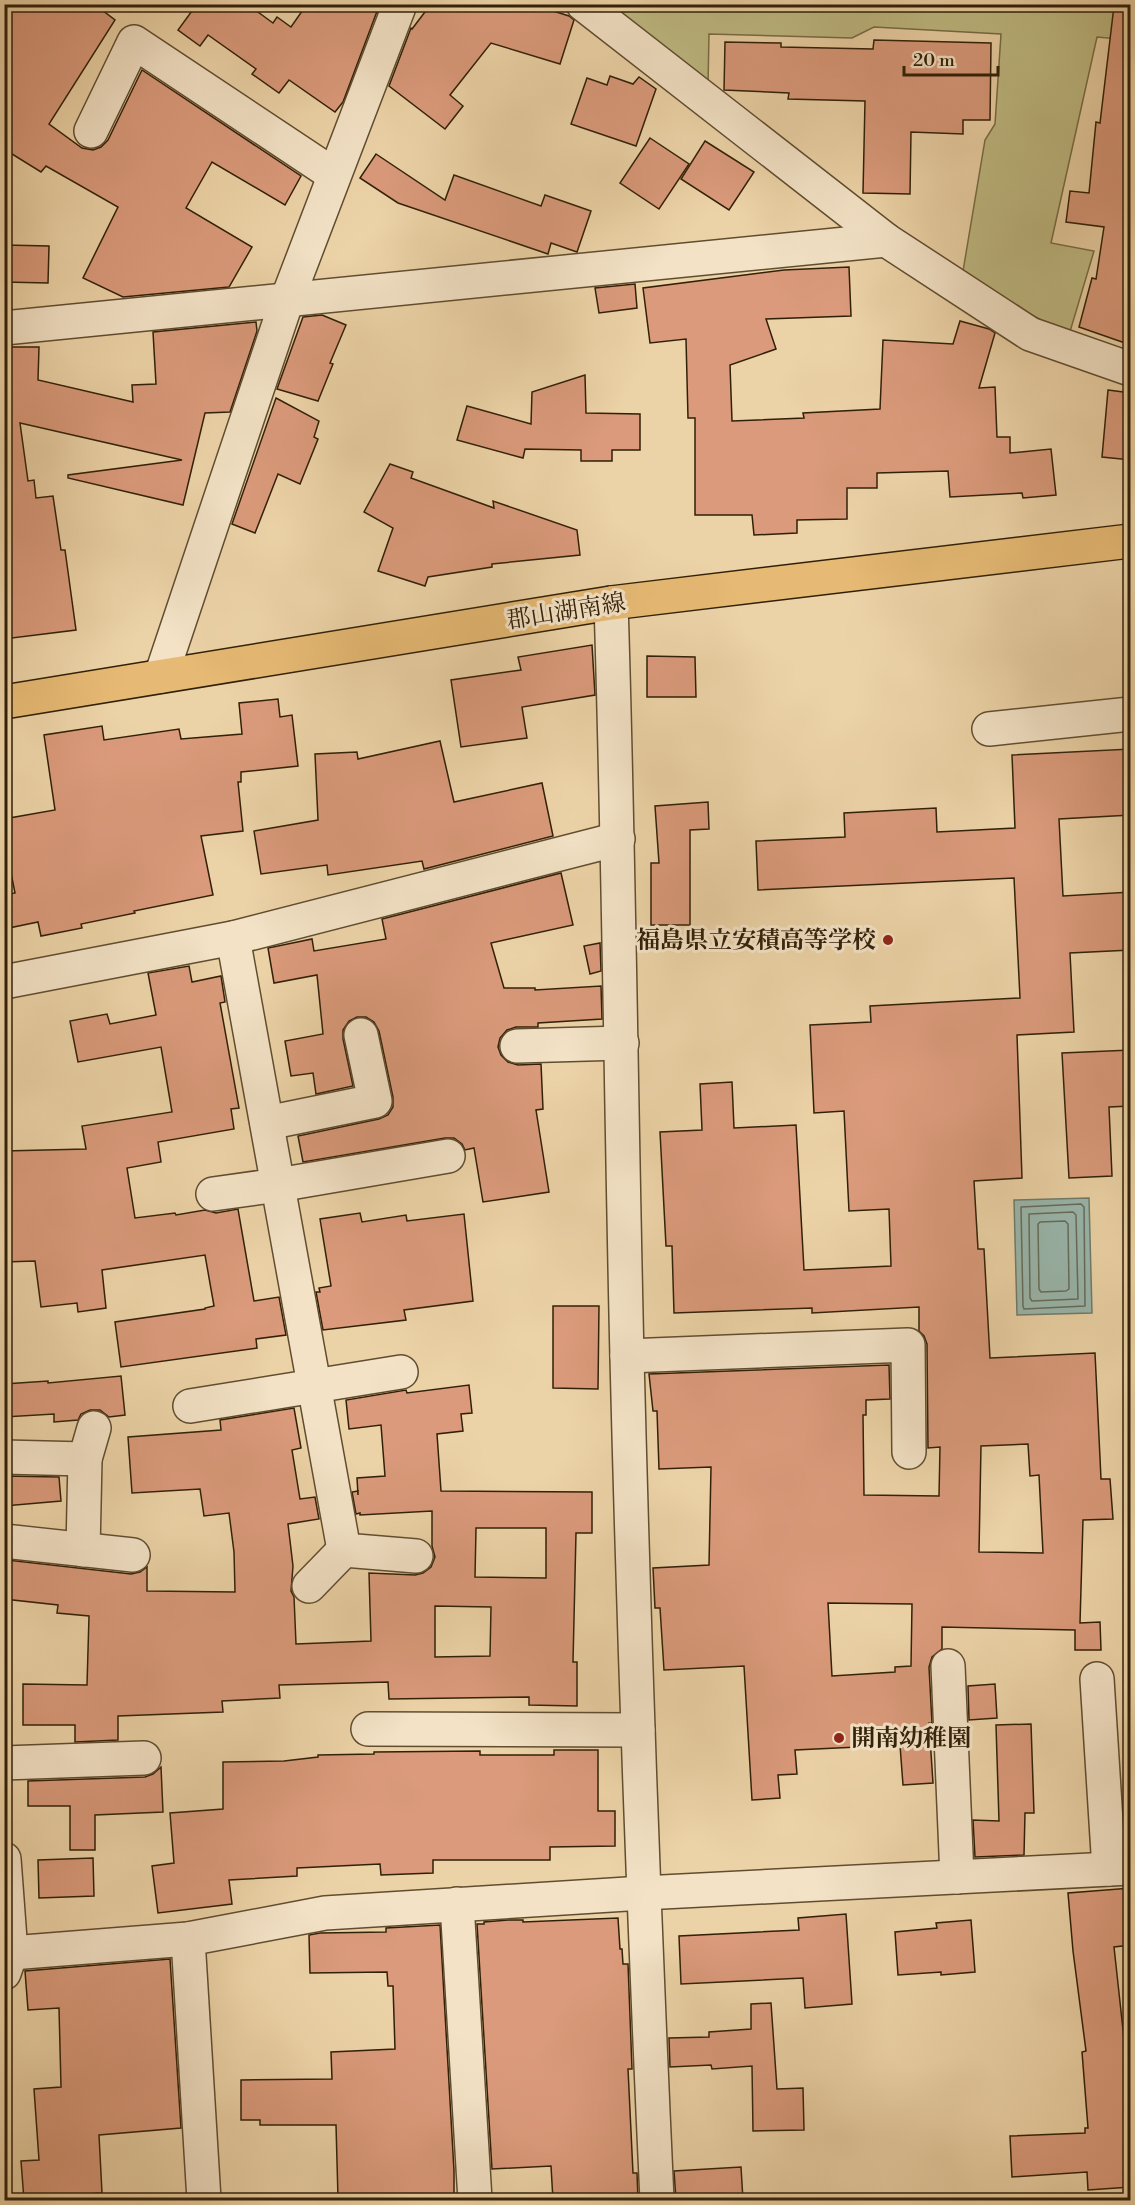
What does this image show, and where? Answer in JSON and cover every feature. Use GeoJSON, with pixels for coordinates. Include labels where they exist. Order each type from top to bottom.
{"type":"FeatureCollection","features":[{"type":"Feature","properties":{"kind":"main road","name":"郡山湖南線"},"geometry":{"type":"LineString","coordinates":[[4,702],[611,603],[1131,541]]}},
{"type":"Feature","properties":{"kind":"street"},"geometry":{"type":"LineString","coordinates":[[161,676],[287,300],[400,4]]}},
{"type":"Feature","properties":{"kind":"street"},"geometry":{"type":"LineString","coordinates":[[583,4],[886,240],[1030,334],[1131,369]]}},
{"type":"Feature","properties":{"kind":"street"},"geometry":{"type":"LineString","coordinates":[[91,131],[134,42],[334,175]]}},
{"type":"Feature","properties":{"kind":"street"},"geometry":{"type":"LineString","coordinates":[[4,328],[886,240]]}},
{"type":"Feature","properties":{"kind":"street"},"geometry":{"type":"LineString","coordinates":[[611,603],[618,839],[627,1356],[643,1893],[657,2200]]}},
{"type":"Feature","properties":{"kind":"street"},"geometry":{"type":"LineString","coordinates":[[989,729],[1131,714]]}},
{"type":"Feature","properties":{"kind":"street"},"geometry":{"type":"LineString","coordinates":[[4,982],[233,938],[618,839]]}},
{"type":"Feature","properties":{"kind":"street"},"geometry":{"type":"LineString","coordinates":[[233,938],[344,1550]]}},
{"type":"Feature","properties":{"kind":"street"},"geometry":{"type":"LineString","coordinates":[[267,1123],[375,1101],[362,1035]]}},
{"type":"Feature","properties":{"kind":"street"},"geometry":{"type":"LineString","coordinates":[[517,1046],[622,1042]]}},
{"type":"Feature","properties":{"kind":"street"},"geometry":{"type":"LineString","coordinates":[[213,1194],[448,1156]]}},
{"type":"Feature","properties":{"kind":"street"},"geometry":{"type":"LineString","coordinates":[[627,1356],[908,1344],[909,1452]]}},
{"type":"Feature","properties":{"kind":"street"},"geometry":{"type":"LineString","coordinates":[[190,1406],[400,1372]]}},
{"type":"Feature","properties":{"kind":"street"},"geometry":{"type":"LineString","coordinates":[[4,1457],[89,1444],[83,1550]]}},
{"type":"Feature","properties":{"kind":"street"},"geometry":{"type":"LineString","coordinates":[[4,1541],[133,1555]]}},
{"type":"Feature","properties":{"kind":"street"},"geometry":{"type":"LineString","coordinates":[[344,1550],[416,1556]]}},
{"type":"Feature","properties":{"kind":"street"},"geometry":{"type":"LineString","coordinates":[[309,1586],[344,1550]]}},
{"type":"Feature","properties":{"kind":"street"},"geometry":{"type":"LineString","coordinates":[[948,1666],[957,1877]]}},
{"type":"Feature","properties":{"kind":"street"},"geometry":{"type":"LineString","coordinates":[[4,1859],[8,1963],[188,1939],[325,1913],[643,1893],[1120,1868],[1097,1679]]}},
{"type":"Feature","properties":{"kind":"street"},"geometry":{"type":"LineString","coordinates":[[368,1729],[638,1730]]}},
{"type":"Feature","properties":{"kind":"street"},"geometry":{"type":"LineString","coordinates":[[4,1763],[144,1758]]}},
{"type":"Feature","properties":{"kind":"street"},"geometry":{"type":"LineString","coordinates":[[458,1904],[475,2200]]}},
{"type":"Feature","properties":{"kind":"street"},"geometry":{"type":"LineString","coordinates":[[188,1939],[204,2200]]}},
{"type":"Feature","properties":{"kind":"shaded area"},"geometry":{"type":"Polygon","coordinates":[[[611,5],[1130,5],[1130,40],[1097,37],[1051,243],[1094,251],[1069,335],[962,277],[985,140],[995,124],[1001,34],[874,27],[852,38],[709,34],[708,86],[611,5]]]}},
{"type":"Feature","properties":{"kind":"water"},"geometry":{"type":"Polygon","coordinates":[[[1089,1198],[1092,1313],[1017,1315],[1014,1200],[1089,1198]]]}},
{"type":"Feature","properties":{"kind":"building"},"geometry":{"type":"Polygon","coordinates":[[[4,4],[94,4],[115,20],[49,124],[82,148],[93,150],[101,147],[108,140],[142,70],[301,176],[285,205],[212,162],[186,208],[252,247],[229,287],[123,297],[83,278],[118,207],[46,166],[41,172],[4,149],[4,4]]]}},
{"type":"Feature","properties":{"kind":"building"},"geometry":{"type":"Polygon","coordinates":[[[197,4],[247,4],[273,23],[277,17],[291,27],[307,4],[379,6],[343,102],[335,112],[289,80],[279,93],[252,74],[256,69],[208,35],[200,46],[178,30],[197,4]]]}},
{"type":"Feature","properties":{"kind":"building"},"geometry":{"type":"Polygon","coordinates":[[[431,4],[531,4],[569,16],[574,20],[560,64],[491,43],[450,95],[463,106],[445,129],[389,86],[411,28],[431,4]]]}},
{"type":"Feature","properties":{"kind":"building"},"geometry":{"type":"Polygon","coordinates":[[[1114,6],[1131,7],[1131,327],[1125,343],[1079,327],[1092,278],[1096,279],[1104,227],[1066,222],[1070,191],[1089,193],[1096,122],[1100,123],[1114,6]]]}},
{"type":"Feature","properties":{"kind":"building"},"geometry":{"type":"Polygon","coordinates":[[[874,40],[991,43],[990,120],[963,120],[963,134],[911,132],[910,194],[863,193],[865,101],[788,99],[789,93],[724,90],[725,42],[781,43],[781,47],[873,49],[874,40]]]}},
{"type":"Feature","properties":{"kind":"building"},"geometry":{"type":"Polygon","coordinates":[[[610,76],[633,84],[639,77],[656,89],[636,146],[571,124],[587,78],[607,85],[610,76]]]}},
{"type":"Feature","properties":{"kind":"building"},"geometry":{"type":"Polygon","coordinates":[[[650,138],[689,164],[659,209],[620,183],[650,138]]]}},
{"type":"Feature","properties":{"kind":"building"},"geometry":{"type":"Polygon","coordinates":[[[705,141],[754,172],[729,210],[681,179],[705,141]]]}},
{"type":"Feature","properties":{"kind":"building"},"geometry":{"type":"Polygon","coordinates":[[[376,154],[445,200],[454,175],[541,206],[545,195],[591,211],[577,252],[551,243],[548,254],[398,203],[360,178],[376,154]]]}},
{"type":"Feature","properties":{"kind":"building"},"geometry":{"type":"Polygon","coordinates":[[[4,245],[49,246],[48,283],[4,282],[4,245]]]}},
{"type":"Feature","properties":{"kind":"building"},"geometry":{"type":"Polygon","coordinates":[[[849,267],[851,316],[766,319],[776,349],[730,365],[732,421],[804,418],[803,413],[880,409],[883,340],[953,344],[960,321],[989,329],[995,333],[979,388],[995,387],[997,437],[1010,437],[1010,453],[1051,449],[1056,495],[1023,498],[1022,493],[950,497],[948,471],[877,473],[877,488],[847,488],[847,519],[797,520],[797,533],[754,535],[752,515],[695,515],[695,418],[688,418],[686,339],[650,343],[643,288],[784,270],[849,267]]]}},
{"type":"Feature","properties":{"kind":"building"},"geometry":{"type":"Polygon","coordinates":[[[635,284],[637,308],[599,313],[595,288],[635,284]]]}},
{"type":"Feature","properties":{"kind":"building"},"geometry":{"type":"Polygon","coordinates":[[[322,315],[346,325],[330,363],[333,364],[318,401],[277,389],[303,317],[322,315]]]}},
{"type":"Feature","properties":{"kind":"building"},"geometry":{"type":"Polygon","coordinates":[[[256,322],[257,331],[230,412],[205,413],[183,505],[68,478],[68,475],[182,460],[20,423],[28,481],[34,480],[36,498],[53,496],[61,550],[65,550],[76,630],[4,639],[6,347],[39,347],[38,380],[133,402],[132,385],[156,384],[153,332],[256,322]]]}},
{"type":"Feature","properties":{"kind":"building"},"geometry":{"type":"Polygon","coordinates":[[[585,375],[586,413],[640,414],[640,450],[612,450],[612,461],[581,461],[581,450],[525,449],[523,458],[457,440],[467,406],[531,424],[532,392],[585,375]]]}},
{"type":"Feature","properties":{"kind":"building"},"geometry":{"type":"Polygon","coordinates":[[[1108,390],[1131,393],[1131,460],[1102,457],[1108,390]]]}},
{"type":"Feature","properties":{"kind":"building"},"geometry":{"type":"Polygon","coordinates":[[[276,398],[319,421],[314,437],[318,439],[300,484],[278,474],[255,533],[232,524],[276,398]]]}},
{"type":"Feature","properties":{"kind":"building"},"geometry":{"type":"Polygon","coordinates":[[[390,464],[413,472],[411,478],[494,508],[493,501],[577,530],[580,555],[492,564],[492,567],[428,577],[425,586],[378,571],[393,528],[364,512],[390,464]]]}},
{"type":"Feature","properties":{"kind":"building"},"geometry":{"type":"Polygon","coordinates":[[[592,645],[595,695],[522,707],[527,738],[461,747],[451,680],[521,670],[518,657],[592,645]]]}},
{"type":"Feature","properties":{"kind":"building"},"geometry":{"type":"Polygon","coordinates":[[[647,656],[695,657],[696,697],[647,697],[647,656]]]}},
{"type":"Feature","properties":{"kind":"building"},"geometry":{"type":"Polygon","coordinates":[[[278,699],[280,717],[292,715],[298,766],[241,772],[241,782],[238,782],[243,831],[201,836],[213,895],[134,911],[135,913],[81,924],[82,928],[41,936],[38,922],[4,929],[4,895],[15,893],[4,838],[4,819],[55,810],[44,735],[102,726],[104,740],[179,729],[181,739],[242,734],[239,703],[278,699]]]}},
{"type":"Feature","properties":{"kind":"building"},"geometry":{"type":"Polygon","coordinates":[[[440,741],[454,802],[542,783],[553,836],[424,869],[422,861],[328,875],[327,865],[261,874],[254,831],[318,820],[315,754],[357,752],[358,759],[440,741]]]}},
{"type":"Feature","properties":{"kind":"building"},"geometry":{"type":"Polygon","coordinates":[[[1131,749],[1131,815],[1059,819],[1063,896],[1131,892],[1131,950],[1070,953],[1074,1032],[1017,1035],[1022,1178],[974,1181],[978,1249],[984,1249],[990,1358],[1095,1353],[1101,1479],[1110,1479],[1113,1519],[1083,1520],[1080,1623],[1100,1622],[1101,1650],[1075,1650],[1075,1630],[942,1627],[942,1649],[932,1657],[929,1667],[932,1723],[929,1723],[933,1783],[903,1785],[900,1745],[795,1750],[797,1774],[778,1775],[780,1798],[752,1800],[744,1666],[664,1670],[660,1608],[655,1608],[653,1568],[709,1565],[711,1467],[659,1469],[657,1411],[653,1411],[649,1374],[889,1365],[890,1399],[866,1400],[866,1415],[863,1415],[864,1495],[939,1496],[940,1447],[928,1448],[927,1344],[919,1331],[919,1307],[812,1313],[812,1308],[674,1313],[672,1246],[666,1246],[660,1132],[702,1130],[700,1084],[732,1082],[734,1128],[796,1125],[804,1270],[891,1266],[889,1209],[849,1211],[844,1111],[814,1113],[810,1025],[871,1022],[870,1006],[1020,998],[1014,878],[758,890],[756,841],[845,837],[844,813],[936,808],[937,832],[1015,828],[1012,755],[1131,749]],[[1028,1444],[981,1446],[979,1552],[1043,1553],[1039,1475],[1030,1476],[1028,1444]],[[828,1603],[832,1676],[895,1672],[895,1667],[911,1666],[912,1604],[828,1603]]]}},
{"type":"Feature","properties":{"kind":"building"},"geometry":{"type":"Polygon","coordinates":[[[708,802],[709,829],[690,830],[690,925],[651,925],[651,863],[659,863],[655,806],[708,802]]]}},
{"type":"Feature","properties":{"kind":"building"},"geometry":{"type":"Polygon","coordinates":[[[561,873],[573,925],[491,943],[504,988],[535,988],[535,990],[601,986],[602,1019],[538,1023],[538,1027],[516,1027],[507,1030],[500,1038],[498,1047],[501,1055],[508,1062],[518,1065],[541,1064],[543,1109],[536,1110],[549,1192],[483,1202],[474,1148],[465,1150],[462,1144],[454,1138],[303,1162],[298,1136],[379,1119],[388,1115],[393,1107],[393,1097],[379,1031],[374,1022],[366,1017],[357,1017],[349,1021],[343,1030],[353,1086],[316,1094],[313,1073],[291,1076],[285,1041],[323,1034],[317,975],[274,983],[268,948],[312,939],[314,951],[386,939],[382,919],[561,873]]]}},
{"type":"Feature","properties":{"kind":"building"},"geometry":{"type":"Polygon","coordinates":[[[600,943],[601,971],[590,974],[584,946],[600,943]]]}},
{"type":"Feature","properties":{"kind":"building"},"geometry":{"type":"Polygon","coordinates":[[[189,966],[192,982],[221,976],[225,1002],[220,1003],[239,1108],[231,1109],[234,1129],[158,1142],[161,1162],[127,1168],[135,1218],[205,1210],[216,1213],[238,1209],[254,1301],[279,1297],[286,1335],[256,1339],[257,1348],[121,1367],[115,1322],[214,1306],[205,1255],[102,1270],[106,1308],[78,1312],[77,1303],[41,1307],[35,1261],[4,1262],[4,1151],[86,1149],[82,1126],[172,1112],[161,1047],[78,1062],[70,1021],[107,1014],[110,1024],[156,1015],[148,973],[189,966]]]}},
{"type":"Feature","properties":{"kind":"building"},"geometry":{"type":"Polygon","coordinates":[[[1131,1050],[1131,1106],[1109,1107],[1112,1176],[1069,1178],[1062,1053],[1131,1050]]]}},
{"type":"Feature","properties":{"kind":"building"},"geometry":{"type":"Polygon","coordinates":[[[360,1213],[362,1222],[406,1215],[407,1221],[464,1214],[473,1301],[404,1310],[406,1320],[323,1330],[316,1292],[320,1292],[319,1288],[331,1286],[320,1219],[360,1213]]]}},
{"type":"Feature","properties":{"kind":"building"},"geometry":{"type":"Polygon","coordinates":[[[553,1306],[599,1306],[598,1389],[553,1388],[553,1306]]]}},
{"type":"Feature","properties":{"kind":"building"},"geometry":{"type":"Polygon","coordinates":[[[121,1376],[125,1415],[109,1417],[100,1410],[90,1410],[81,1414],[78,1420],[54,1422],[54,1414],[4,1417],[4,1384],[48,1381],[48,1383],[121,1376]]]}},
{"type":"Feature","properties":{"kind":"building"},"geometry":{"type":"Polygon","coordinates":[[[469,1385],[472,1413],[461,1414],[463,1431],[437,1434],[441,1491],[592,1492],[592,1533],[576,1533],[573,1662],[577,1662],[577,1706],[529,1705],[529,1697],[389,1699],[388,1682],[279,1685],[280,1698],[222,1701],[223,1712],[118,1716],[118,1740],[75,1742],[75,1725],[23,1725],[23,1684],[87,1685],[89,1616],[57,1613],[58,1605],[4,1599],[7,1560],[131,1574],[147,1567],[147,1591],[235,1592],[234,1552],[229,1513],[204,1516],[200,1489],[132,1493],[128,1437],[221,1430],[220,1420],[294,1408],[301,1448],[292,1450],[300,1499],[315,1497],[319,1519],[288,1524],[293,1566],[291,1591],[294,1597],[296,1644],[371,1641],[369,1573],[415,1575],[431,1567],[435,1557],[432,1546],[432,1511],[360,1515],[360,1513],[356,1514],[352,1492],[358,1491],[357,1478],[385,1476],[381,1425],[349,1429],[346,1400],[406,1390],[407,1393],[469,1385]],[[476,1528],[475,1577],[546,1578],[546,1528],[476,1528]],[[435,1606],[435,1657],[490,1656],[491,1607],[435,1606]]]}},
{"type":"Feature","properties":{"kind":"building"},"geometry":{"type":"Polygon","coordinates":[[[4,1476],[59,1477],[61,1501],[4,1506],[4,1476]]]}},
{"type":"Feature","properties":{"kind":"building"},"geometry":{"type":"Polygon","coordinates":[[[995,1684],[997,1718],[969,1720],[968,1686],[995,1684]]]}},
{"type":"Feature","properties":{"kind":"building"},"geometry":{"type":"Polygon","coordinates":[[[1031,1724],[1034,1813],[1025,1813],[1024,1855],[975,1857],[973,1820],[999,1821],[996,1725],[1031,1724]]]}},
{"type":"Feature","properties":{"kind":"building"},"geometry":{"type":"Polygon","coordinates":[[[554,1750],[598,1750],[598,1811],[615,1811],[615,1846],[550,1847],[550,1860],[433,1860],[433,1873],[381,1875],[380,1864],[297,1868],[297,1876],[229,1880],[232,1904],[158,1913],[152,1866],[174,1863],[170,1813],[223,1809],[223,1762],[284,1761],[318,1757],[318,1755],[374,1754],[374,1752],[480,1751],[480,1755],[554,1755],[554,1750]]]}},
{"type":"Feature","properties":{"kind":"building"},"geometry":{"type":"Polygon","coordinates":[[[161,1767],[163,1812],[95,1815],[95,1850],[70,1850],[70,1806],[28,1806],[28,1781],[145,1777],[161,1767]]]}},
{"type":"Feature","properties":{"kind":"building"},"geometry":{"type":"Polygon","coordinates":[[[93,1858],[94,1896],[39,1898],[38,1860],[93,1858]]]}},
{"type":"Feature","properties":{"kind":"building"},"geometry":{"type":"Polygon","coordinates":[[[1131,1888],[1131,1945],[1114,1947],[1125,2048],[1131,2048],[1131,2187],[1088,2190],[1087,2172],[1012,2177],[1010,2136],[1085,2133],[1085,2128],[1088,2128],[1082,2052],[1086,2051],[1068,1893],[1131,1888]]]}},
{"type":"Feature","properties":{"kind":"building"},"geometry":{"type":"Polygon","coordinates":[[[846,1914],[852,2004],[805,2008],[803,1978],[681,1984],[679,1936],[799,1930],[798,1918],[846,1914]]]}},
{"type":"Feature","properties":{"kind":"building"},"geometry":{"type":"Polygon","coordinates":[[[618,1918],[623,1964],[628,1964],[632,2069],[628,2069],[633,2173],[637,2173],[638,2200],[553,2200],[551,2166],[492,2169],[477,1924],[508,1920],[523,1920],[523,1922],[618,1918]]]}},
{"type":"Feature","properties":{"kind":"building"},"geometry":{"type":"Polygon","coordinates":[[[971,1920],[975,1972],[898,1975],[895,1932],[937,1928],[936,1923],[971,1920]]]}},
{"type":"Feature","properties":{"kind":"building"},"geometry":{"type":"Polygon","coordinates":[[[440,1925],[454,2200],[403,2200],[403,2197],[338,2198],[336,2125],[260,2125],[260,2120],[241,2120],[241,2080],[332,2079],[331,2052],[395,2049],[393,1986],[388,1986],[387,1972],[310,1973],[309,1935],[386,1932],[386,1928],[440,1925]]]}},
{"type":"Feature","properties":{"kind":"building"},"geometry":{"type":"Polygon","coordinates":[[[170,1959],[181,2128],[99,2135],[102,2193],[53,2196],[53,2200],[24,2200],[21,2161],[39,2160],[34,2089],[61,2087],[59,2008],[28,2010],[25,1971],[170,1959]]]}},
{"type":"Feature","properties":{"kind":"building"},"geometry":{"type":"Polygon","coordinates":[[[771,2003],[777,2089],[803,2088],[804,2130],[753,2131],[752,2066],[712,2069],[711,2065],[670,2067],[669,2038],[709,2037],[709,2032],[751,2029],[751,2004],[771,2003]]]}},
{"type":"Feature","properties":{"kind":"building"},"geometry":{"type":"Polygon","coordinates":[[[741,2167],[743,2200],[676,2200],[674,2171],[741,2167]]]}},
{"type":"Feature","properties":{"kind":"place","name":"福島県立安積高等学校"},"geometry":{"type":"Point","coordinates":[888,940]}},
{"type":"Feature","properties":{"kind":"place","name":"開南幼稚園"},"geometry":{"type":"Point","coordinates":[839,1738]}}]}
